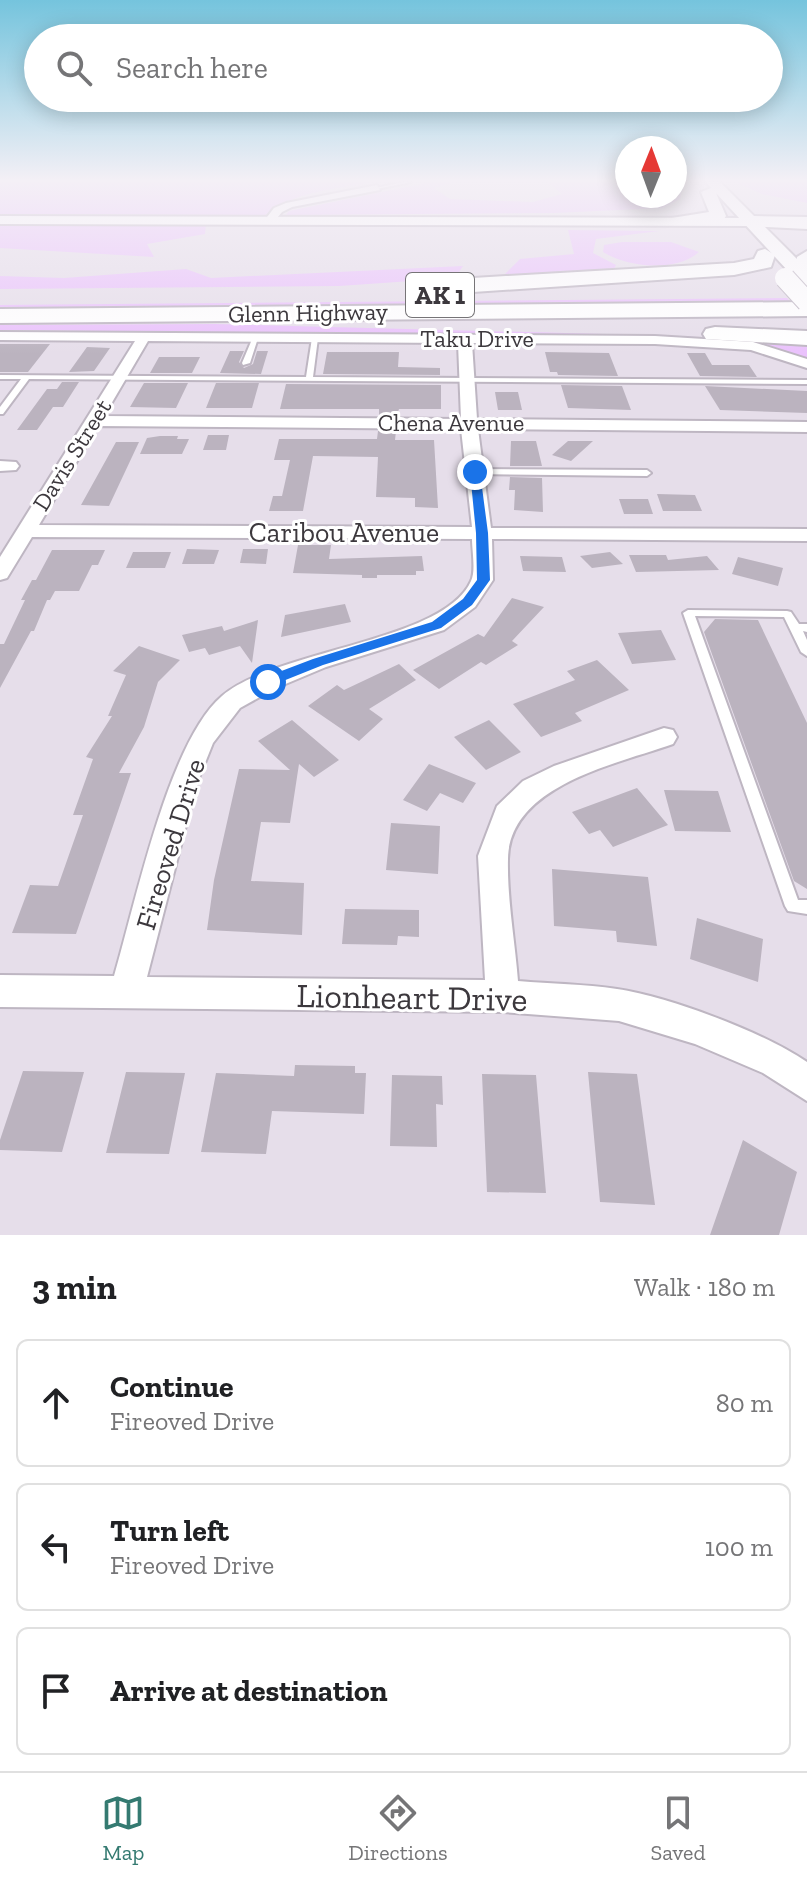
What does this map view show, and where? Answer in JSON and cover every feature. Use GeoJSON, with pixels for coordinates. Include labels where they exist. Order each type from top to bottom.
{"type":"FeatureCollection","features":[{"type":"Feature","properties":{"kind":"highway"},"geometry":{"type":"LineString","coordinates":[[451,286],[734,269],[764,263],[765,255]]}},
{"type":"Feature","properties":{"kind":"highway"},"geometry":{"type":"LineString","coordinates":[[799,279],[807,257]]}},
{"type":"Feature","properties":{"kind":"highway"},"geometry":{"type":"LineString","coordinates":[[74,299],[327,291]]}},
{"type":"Feature","properties":{"kind":"highway","name":"Glenn Highway"},"geometry":{"type":"LineString","coordinates":[[0,299],[807,291]]}},
{"type":"Feature","properties":{"kind":"highway","name":"Glenn Highway"},"geometry":{"type":"LineString","coordinates":[[0,316],[807,309]]}},
{"type":"Feature","properties":{"kind":"highway"},"geometry":{"type":"LineString","coordinates":[[127,315],[807,338]]}},
{"type":"Feature","properties":{"kind":"main road"},"geometry":{"type":"LineString","coordinates":[[754,240],[765,255],[799,279]]}},
{"type":"Feature","properties":{"kind":"main road"},"geometry":{"type":"LineString","coordinates":[[758,240],[799,279],[807,302]]}},
{"type":"Feature","properties":{"kind":"street","name":"Taku Drive"},"geometry":{"type":"LineString","coordinates":[[0,336],[710,342],[753,346],[807,364]]}},
{"type":"Feature","properties":{"kind":"street","name":"Davis Street"},"geometry":{"type":"LineString","coordinates":[[0,574],[144,337]]}},
{"type":"Feature","properties":{"kind":"street","name":"Fireoved Drive"},"geometry":{"type":"LineString","coordinates":[[126,993],[184,783],[202,739],[231,702],[268,682],[318,662],[436,625],[467,602],[483,580],[482,533],[469,423],[465,340]]}},
{"type":"Feature","properties":{"kind":"street","name":"Chena Avenue"},"geometry":{"type":"LineString","coordinates":[[95,421],[807,427]]}},
{"type":"Feature","properties":{"kind":"street","name":"Caribou Avenue"},"geometry":{"type":"LineString","coordinates":[[25,531],[807,535]]}},
{"type":"Feature","properties":{"kind":"street"},"geometry":{"type":"LineString","coordinates":[[503,996],[493,856],[507,814],[533,788],[563,773],[664,737]]}},
{"type":"Feature","properties":{"kind":"street","name":"Lionheart Drive"},"geometry":{"type":"LineString","coordinates":[[0,991],[503,996],[619,1005],[698,1028],[775,1061],[807,1083]]}},
{"type":"Feature","properties":{"kind":"lane"},"geometry":{"type":"LineString","coordinates":[[246,363],[255,338]]}},
{"type":"Feature","properties":{"kind":"lane"},"geometry":{"type":"LineString","coordinates":[[309,379],[315,338]]}},
{"type":"Feature","properties":{"kind":"lane"},"geometry":{"type":"LineString","coordinates":[[0,377],[807,382]]}},
{"type":"Feature","properties":{"kind":"lane"},"geometry":{"type":"LineString","coordinates":[[0,412],[27,377]]}},
{"type":"Feature","properties":{"kind":"lane"},"geometry":{"type":"LineString","coordinates":[[475,472],[647,473]]}},
{"type":"Feature","properties":{"kind":"lane"},"geometry":{"type":"LineString","coordinates":[[807,652],[801,628],[787,614],[688,613],[793,906],[807,907]]}},
{"type":"Feature","properties":{"kind":"shaded area"},"geometry":{"type":"Polygon","coordinates":[[[0,240],[172,240],[147,244],[154,257],[0,248],[0,240]]]}},
{"type":"Feature","properties":{"kind":"shaded area"},"geometry":{"type":"Polygon","coordinates":[[[570,240],[596,240],[593,253],[616,265],[614,269],[502,277],[520,259],[574,254],[570,240]]]}},
{"type":"Feature","properties":{"kind":"shaded area"},"geometry":{"type":"Polygon","coordinates":[[[671,242],[699,252],[678,263],[651,266],[625,261],[603,252],[604,245],[671,242]]]}},
{"type":"Feature","properties":{"kind":"shaded area"},"geometry":{"type":"Polygon","coordinates":[[[463,266],[455,278],[339,286],[0,289],[0,276],[64,278],[186,269],[211,278],[463,266]]]}},
{"type":"Feature","properties":{"kind":"shaded area"},"geometry":{"type":"Polygon","coordinates":[[[787,298],[792,304],[0,311],[0,305],[787,298]]]}},
{"type":"Feature","properties":{"kind":"shaded area"},"geometry":{"type":"Polygon","coordinates":[[[215,324],[678,336],[807,343],[807,359],[755,344],[628,336],[0,330],[0,325],[215,324]]]}},
{"type":"Feature","properties":{"kind":"building"},"geometry":{"type":"Polygon","coordinates":[[[0,344],[50,344],[28,372],[0,372],[0,344]]]}},
{"type":"Feature","properties":{"kind":"building"},"geometry":{"type":"Polygon","coordinates":[[[87,347],[110,348],[94,371],[69,372],[87,347]]]}},
{"type":"Feature","properties":{"kind":"building"},"geometry":{"type":"Polygon","coordinates":[[[230,351],[244,351],[239,362],[244,368],[253,364],[257,351],[268,351],[261,374],[220,373],[230,351]]]}},
{"type":"Feature","properties":{"kind":"building"},"geometry":{"type":"Polygon","coordinates":[[[327,352],[399,352],[398,367],[440,368],[440,375],[323,374],[327,352]]]}},
{"type":"Feature","properties":{"kind":"building"},"geometry":{"type":"Polygon","coordinates":[[[545,352],[609,353],[618,376],[558,375],[557,372],[550,372],[545,352]]]}},
{"type":"Feature","properties":{"kind":"building"},"geometry":{"type":"Polygon","coordinates":[[[687,353],[705,353],[712,365],[749,365],[757,377],[700,376],[687,353]]]}},
{"type":"Feature","properties":{"kind":"building"},"geometry":{"type":"Polygon","coordinates":[[[159,357],[200,357],[192,373],[150,373],[159,357]]]}},
{"type":"Feature","properties":{"kind":"building"},"geometry":{"type":"Polygon","coordinates":[[[62,382],[79,382],[63,407],[53,407],[37,430],[17,430],[47,389],[57,389],[62,382]]]}},
{"type":"Feature","properties":{"kind":"building"},"geometry":{"type":"Polygon","coordinates":[[[144,383],[188,383],[176,408],[130,407],[144,383]]]}},
{"type":"Feature","properties":{"kind":"building"},"geometry":{"type":"Polygon","coordinates":[[[216,383],[259,383],[252,408],[206,408],[216,383]]]}},
{"type":"Feature","properties":{"kind":"building"},"geometry":{"type":"Polygon","coordinates":[[[286,384],[441,385],[441,409],[399,409],[397,415],[379,415],[379,409],[280,409],[286,384]]]}},
{"type":"Feature","properties":{"kind":"building"},"geometry":{"type":"Polygon","coordinates":[[[561,385],[622,386],[631,410],[568,408],[561,385]]]}},
{"type":"Feature","properties":{"kind":"building"},"geometry":{"type":"Polygon","coordinates":[[[705,386],[807,391],[807,413],[720,410],[705,386]]]}},
{"type":"Feature","properties":{"kind":"building"},"geometry":{"type":"Polygon","coordinates":[[[495,392],[518,392],[522,410],[498,410],[495,392]]]}},
{"type":"Feature","properties":{"kind":"building"},"geometry":{"type":"Polygon","coordinates":[[[378,431],[396,431],[395,440],[434,440],[438,508],[415,507],[415,498],[376,497],[378,457],[313,456],[303,511],[269,511],[273,496],[282,496],[290,460],[274,460],[279,439],[377,439],[378,431]]]}},
{"type":"Feature","properties":{"kind":"building"},"geometry":{"type":"Polygon","coordinates":[[[208,435],[229,435],[226,450],[203,450],[208,435]]]}},
{"type":"Feature","properties":{"kind":"building"},"geometry":{"type":"Polygon","coordinates":[[[147,438],[189,439],[182,454],[140,454],[147,438]]]}},
{"type":"Feature","properties":{"kind":"building"},"geometry":{"type":"Polygon","coordinates":[[[511,441],[536,441],[542,466],[510,466],[511,441]]]}},
{"type":"Feature","properties":{"kind":"building"},"geometry":{"type":"Polygon","coordinates":[[[568,441],[593,441],[571,461],[552,455],[568,441]]]}},
{"type":"Feature","properties":{"kind":"building"},"geometry":{"type":"Polygon","coordinates":[[[116,442],[139,442],[109,506],[81,505],[116,442]]]}},
{"type":"Feature","properties":{"kind":"building"},"geometry":{"type":"Polygon","coordinates":[[[510,477],[542,478],[543,512],[514,510],[515,490],[509,490],[510,477]]]}},
{"type":"Feature","properties":{"kind":"building"},"geometry":{"type":"Polygon","coordinates":[[[657,494],[695,495],[702,511],[663,511],[657,494]]]}},
{"type":"Feature","properties":{"kind":"building"},"geometry":{"type":"Polygon","coordinates":[[[619,499],[648,499],[653,514],[624,514],[619,499]]]}},
{"type":"Feature","properties":{"kind":"building"},"geometry":{"type":"Polygon","coordinates":[[[298,545],[331,545],[329,559],[422,556],[424,571],[416,571],[416,575],[377,575],[377,578],[293,573],[298,545]]]}},
{"type":"Feature","properties":{"kind":"building"},"geometry":{"type":"Polygon","coordinates":[[[187,549],[219,550],[214,564],[182,564],[187,549]]]}},
{"type":"Feature","properties":{"kind":"building"},"geometry":{"type":"Polygon","coordinates":[[[243,549],[268,549],[266,564],[240,563],[243,549]]]}},
{"type":"Feature","properties":{"kind":"building"},"geometry":{"type":"Polygon","coordinates":[[[52,550],[105,550],[98,565],[92,565],[79,591],[55,591],[47,600],[34,631],[31,631],[0,688],[0,644],[4,644],[25,600],[21,600],[52,550]]]}},
{"type":"Feature","properties":{"kind":"building"},"geometry":{"type":"Polygon","coordinates":[[[133,552],[171,552],[165,568],[126,568],[133,552]]]}},
{"type":"Feature","properties":{"kind":"building"},"geometry":{"type":"Polygon","coordinates":[[[610,552],[623,564],[592,568],[580,556],[610,552]]]}},
{"type":"Feature","properties":{"kind":"building"},"geometry":{"type":"Polygon","coordinates":[[[629,555],[666,555],[668,560],[707,556],[719,570],[636,572],[629,555]]]}},
{"type":"Feature","properties":{"kind":"building"},"geometry":{"type":"Polygon","coordinates":[[[520,556],[562,557],[566,572],[523,571],[520,556]]]}},
{"type":"Feature","properties":{"kind":"building"},"geometry":{"type":"Polygon","coordinates":[[[738,557],[783,568],[778,586],[732,574],[738,557]]]}},
{"type":"Feature","properties":{"kind":"building"},"geometry":{"type":"Polygon","coordinates":[[[512,598],[544,607],[512,641],[518,645],[486,665],[481,662],[439,689],[413,670],[478,634],[484,637],[512,598]]]}},
{"type":"Feature","properties":{"kind":"building"},"geometry":{"type":"Polygon","coordinates":[[[345,604],[351,622],[281,637],[285,615],[345,604]]]}},
{"type":"Feature","properties":{"kind":"building"},"geometry":{"type":"Polygon","coordinates":[[[715,619],[758,620],[807,723],[807,889],[794,881],[704,632],[715,619]]]}},
{"type":"Feature","properties":{"kind":"building"},"geometry":{"type":"Polygon","coordinates":[[[258,620],[252,663],[240,646],[209,655],[205,648],[189,652],[182,635],[222,626],[224,631],[258,620]]]}},
{"type":"Feature","properties":{"kind":"building"},"geometry":{"type":"Polygon","coordinates":[[[661,630],[676,660],[632,664],[618,633],[661,630]]]}},
{"type":"Feature","properties":{"kind":"building"},"geometry":{"type":"Polygon","coordinates":[[[139,646],[180,660],[158,682],[144,727],[119,773],[131,773],[76,934],[12,933],[30,885],[58,886],[83,815],[73,815],[93,759],[86,757],[112,716],[108,716],[126,675],[113,671],[139,646]]]}},
{"type":"Feature","properties":{"kind":"building"},"geometry":{"type":"Polygon","coordinates":[[[597,660],[629,690],[575,713],[582,721],[541,737],[513,704],[575,680],[567,671],[597,660]]]}},
{"type":"Feature","properties":{"kind":"building"},"geometry":{"type":"Polygon","coordinates":[[[399,664],[416,680],[369,709],[383,719],[359,741],[308,706],[337,685],[344,690],[399,664]]]}},
{"type":"Feature","properties":{"kind":"building"},"geometry":{"type":"Polygon","coordinates":[[[292,720],[339,760],[314,777],[299,764],[290,823],[261,822],[251,881],[304,883],[302,935],[207,930],[214,880],[239,769],[290,770],[258,741],[292,720]]]}},
{"type":"Feature","properties":{"kind":"building"},"geometry":{"type":"Polygon","coordinates":[[[489,720],[521,752],[486,770],[454,737],[489,720]]]}},
{"type":"Feature","properties":{"kind":"building"},"geometry":{"type":"Polygon","coordinates":[[[429,764],[476,783],[463,803],[440,793],[427,811],[403,800],[429,764]]]}},
{"type":"Feature","properties":{"kind":"building"},"geometry":{"type":"Polygon","coordinates":[[[637,788],[668,825],[613,847],[600,830],[589,834],[572,812],[637,788]]]}},
{"type":"Feature","properties":{"kind":"building"},"geometry":{"type":"Polygon","coordinates":[[[664,790],[718,791],[731,832],[675,831],[664,790]]]}},
{"type":"Feature","properties":{"kind":"building"},"geometry":{"type":"Polygon","coordinates":[[[391,823],[440,826],[438,874],[386,870],[391,823]]]}},
{"type":"Feature","properties":{"kind":"building"},"geometry":{"type":"Polygon","coordinates":[[[552,869],[648,877],[657,946],[617,942],[616,931],[554,926],[552,869]]]}},
{"type":"Feature","properties":{"kind":"building"},"geometry":{"type":"Polygon","coordinates":[[[345,909],[419,910],[419,937],[398,936],[397,945],[342,944],[345,909]]]}},
{"type":"Feature","properties":{"kind":"building"},"geometry":{"type":"Polygon","coordinates":[[[697,918],[763,939],[758,982],[690,959],[697,918]]]}},
{"type":"Feature","properties":{"kind":"building"},"geometry":{"type":"Polygon","coordinates":[[[295,1065],[355,1066],[355,1073],[366,1073],[364,1114],[272,1111],[266,1154],[201,1152],[216,1073],[294,1076],[295,1065]]]}},
{"type":"Feature","properties":{"kind":"building"},"geometry":{"type":"Polygon","coordinates":[[[23,1071],[84,1072],[62,1152],[0,1150],[0,1140],[23,1071]]]}},
{"type":"Feature","properties":{"kind":"building"},"geometry":{"type":"Polygon","coordinates":[[[126,1072],[185,1073],[169,1154],[106,1153],[126,1072]]]}},
{"type":"Feature","properties":{"kind":"building"},"geometry":{"type":"Polygon","coordinates":[[[588,1072],[637,1074],[655,1205],[600,1202],[588,1072]]]}},
{"type":"Feature","properties":{"kind":"building"},"geometry":{"type":"Polygon","coordinates":[[[482,1074],[536,1075],[546,1193],[487,1192],[482,1074]]]}},
{"type":"Feature","properties":{"kind":"building"},"geometry":{"type":"Polygon","coordinates":[[[392,1075],[442,1076],[443,1105],[436,1104],[437,1147],[390,1146],[392,1075]]]}},
{"type":"Feature","properties":{"kind":"building"},"geometry":{"type":"Polygon","coordinates":[[[743,1140],[797,1172],[779,1235],[710,1235],[743,1140]]]}},
{"type":"Feature","properties":{"kind":"route"},"geometry":{"type":"LineString","coordinates":[[268,682],[318,662],[436,625],[467,602],[483,580],[482,533],[475,472]]}}]}
